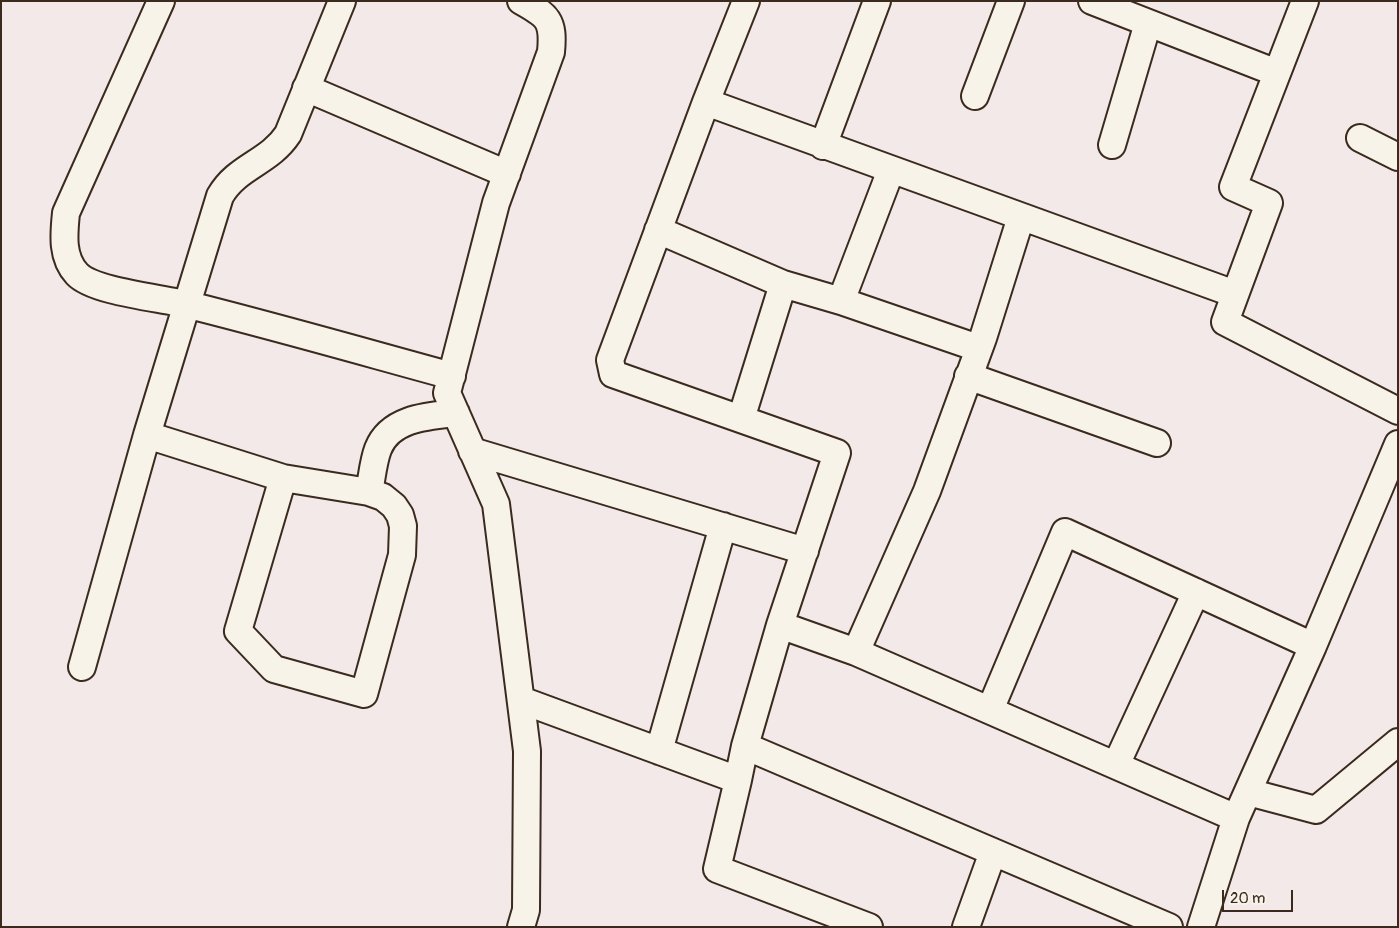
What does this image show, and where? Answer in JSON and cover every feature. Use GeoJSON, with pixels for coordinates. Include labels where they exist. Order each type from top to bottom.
{"type":"FeatureCollection","features":[{"type":"Feature","properties":{"kind":"street"},"geometry":{"type":"LineString","coordinates":[[161,1],[66,212],[63,239],[67,258],[77,274],[94,284],[187,305],[452,376]]}},
{"type":"Feature","properties":{"kind":"street"},"geometry":{"type":"LineString","coordinates":[[82,667],[147,435],[220,196],[227,184],[236,175],[278,148],[288,134],[342,1]]}},
{"type":"Feature","properties":{"kind":"street"},"geometry":{"type":"LineString","coordinates":[[521,1],[541,12],[550,21],[553,33],[551,52],[496,203],[447,393],[496,504],[527,751],[526,910],[521,927]]}},
{"type":"Feature","properties":{"kind":"street"},"geometry":{"type":"LineString","coordinates":[[746,1],[706,102],[610,360],[611,370],[613,374],[837,453],[780,624],[745,746],[717,869],[869,927]]}},
{"type":"Feature","properties":{"kind":"street"},"geometry":{"type":"LineString","coordinates":[[823,146],[877,1]]}},
{"type":"Feature","properties":{"kind":"street"},"geometry":{"type":"LineString","coordinates":[[975,96],[1011,1]]}},
{"type":"Feature","properties":{"kind":"street"},"geometry":{"type":"LineString","coordinates":[[1092,1],[1277,73]]}},
{"type":"Feature","properties":{"kind":"street"},"geometry":{"type":"LineString","coordinates":[[1305,1],[1233,187],[1269,203],[1225,322],[1398,411]]}},
{"type":"Feature","properties":{"kind":"street"},"geometry":{"type":"LineString","coordinates":[[1112,145],[1148,23]]}},
{"type":"Feature","properties":{"kind":"street"},"geometry":{"type":"LineString","coordinates":[[306,88],[507,174]]}},
{"type":"Feature","properties":{"kind":"street"},"geometry":{"type":"LineString","coordinates":[[706,102],[1235,294]]}},
{"type":"Feature","properties":{"kind":"street"},"geometry":{"type":"LineString","coordinates":[[1360,138],[1398,157]]}},
{"type":"Feature","properties":{"kind":"street"},"geometry":{"type":"LineString","coordinates":[[841,302],[891,170]]}},
{"type":"Feature","properties":{"kind":"street"},"geometry":{"type":"LineString","coordinates":[[856,652],[927,492],[978,348],[1021,217]]}},
{"type":"Feature","properties":{"kind":"street"},"geometry":{"type":"LineString","coordinates":[[658,230],[783,284],[978,348]]}},
{"type":"Feature","properties":{"kind":"street"},"geometry":{"type":"LineString","coordinates":[[741,419],[783,284]]}},
{"type":"Feature","properties":{"kind":"street"},"geometry":{"type":"LineString","coordinates":[[968,376],[1157,443]]}},
{"type":"Feature","properties":{"kind":"street"},"geometry":{"type":"LineString","coordinates":[[369,492],[378,448],[389,433],[404,423],[421,416],[456,412]]}},
{"type":"Feature","properties":{"kind":"street"},"geometry":{"type":"LineString","coordinates":[[147,435],[283,478],[369,492],[384,498],[394,506],[403,526],[402,554],[364,694],[274,669],[238,631],[283,478]]}},
{"type":"Feature","properties":{"kind":"street"},"geometry":{"type":"LineString","coordinates":[[1201,927],[1236,818],[1313,646],[1398,444]]}},
{"type":"Feature","properties":{"kind":"street"},"geometry":{"type":"LineString","coordinates":[[472,451],[805,551]]}},
{"type":"Feature","properties":{"kind":"street"},"geometry":{"type":"LineString","coordinates":[[659,750],[723,526]]}},
{"type":"Feature","properties":{"kind":"street"},"geometry":{"type":"LineString","coordinates":[[990,710],[1065,532],[1313,646]]}},
{"type":"Feature","properties":{"kind":"street"},"geometry":{"type":"LineString","coordinates":[[1116,765],[1196,592]]}},
{"type":"Feature","properties":{"kind":"street"},"geometry":{"type":"LineString","coordinates":[[780,624],[856,652],[1236,818]]}},
{"type":"Feature","properties":{"kind":"street"},"geometry":{"type":"LineString","coordinates":[[521,700],[738,780]]}},
{"type":"Feature","properties":{"kind":"street"},"geometry":{"type":"LineString","coordinates":[[1248,792],[1316,810],[1398,742]]}},
{"type":"Feature","properties":{"kind":"street"},"geometry":{"type":"LineString","coordinates":[[745,746],[1169,927]]}},
{"type":"Feature","properties":{"kind":"street"},"geometry":{"type":"LineString","coordinates":[[966,927],[993,852]]}}]}
